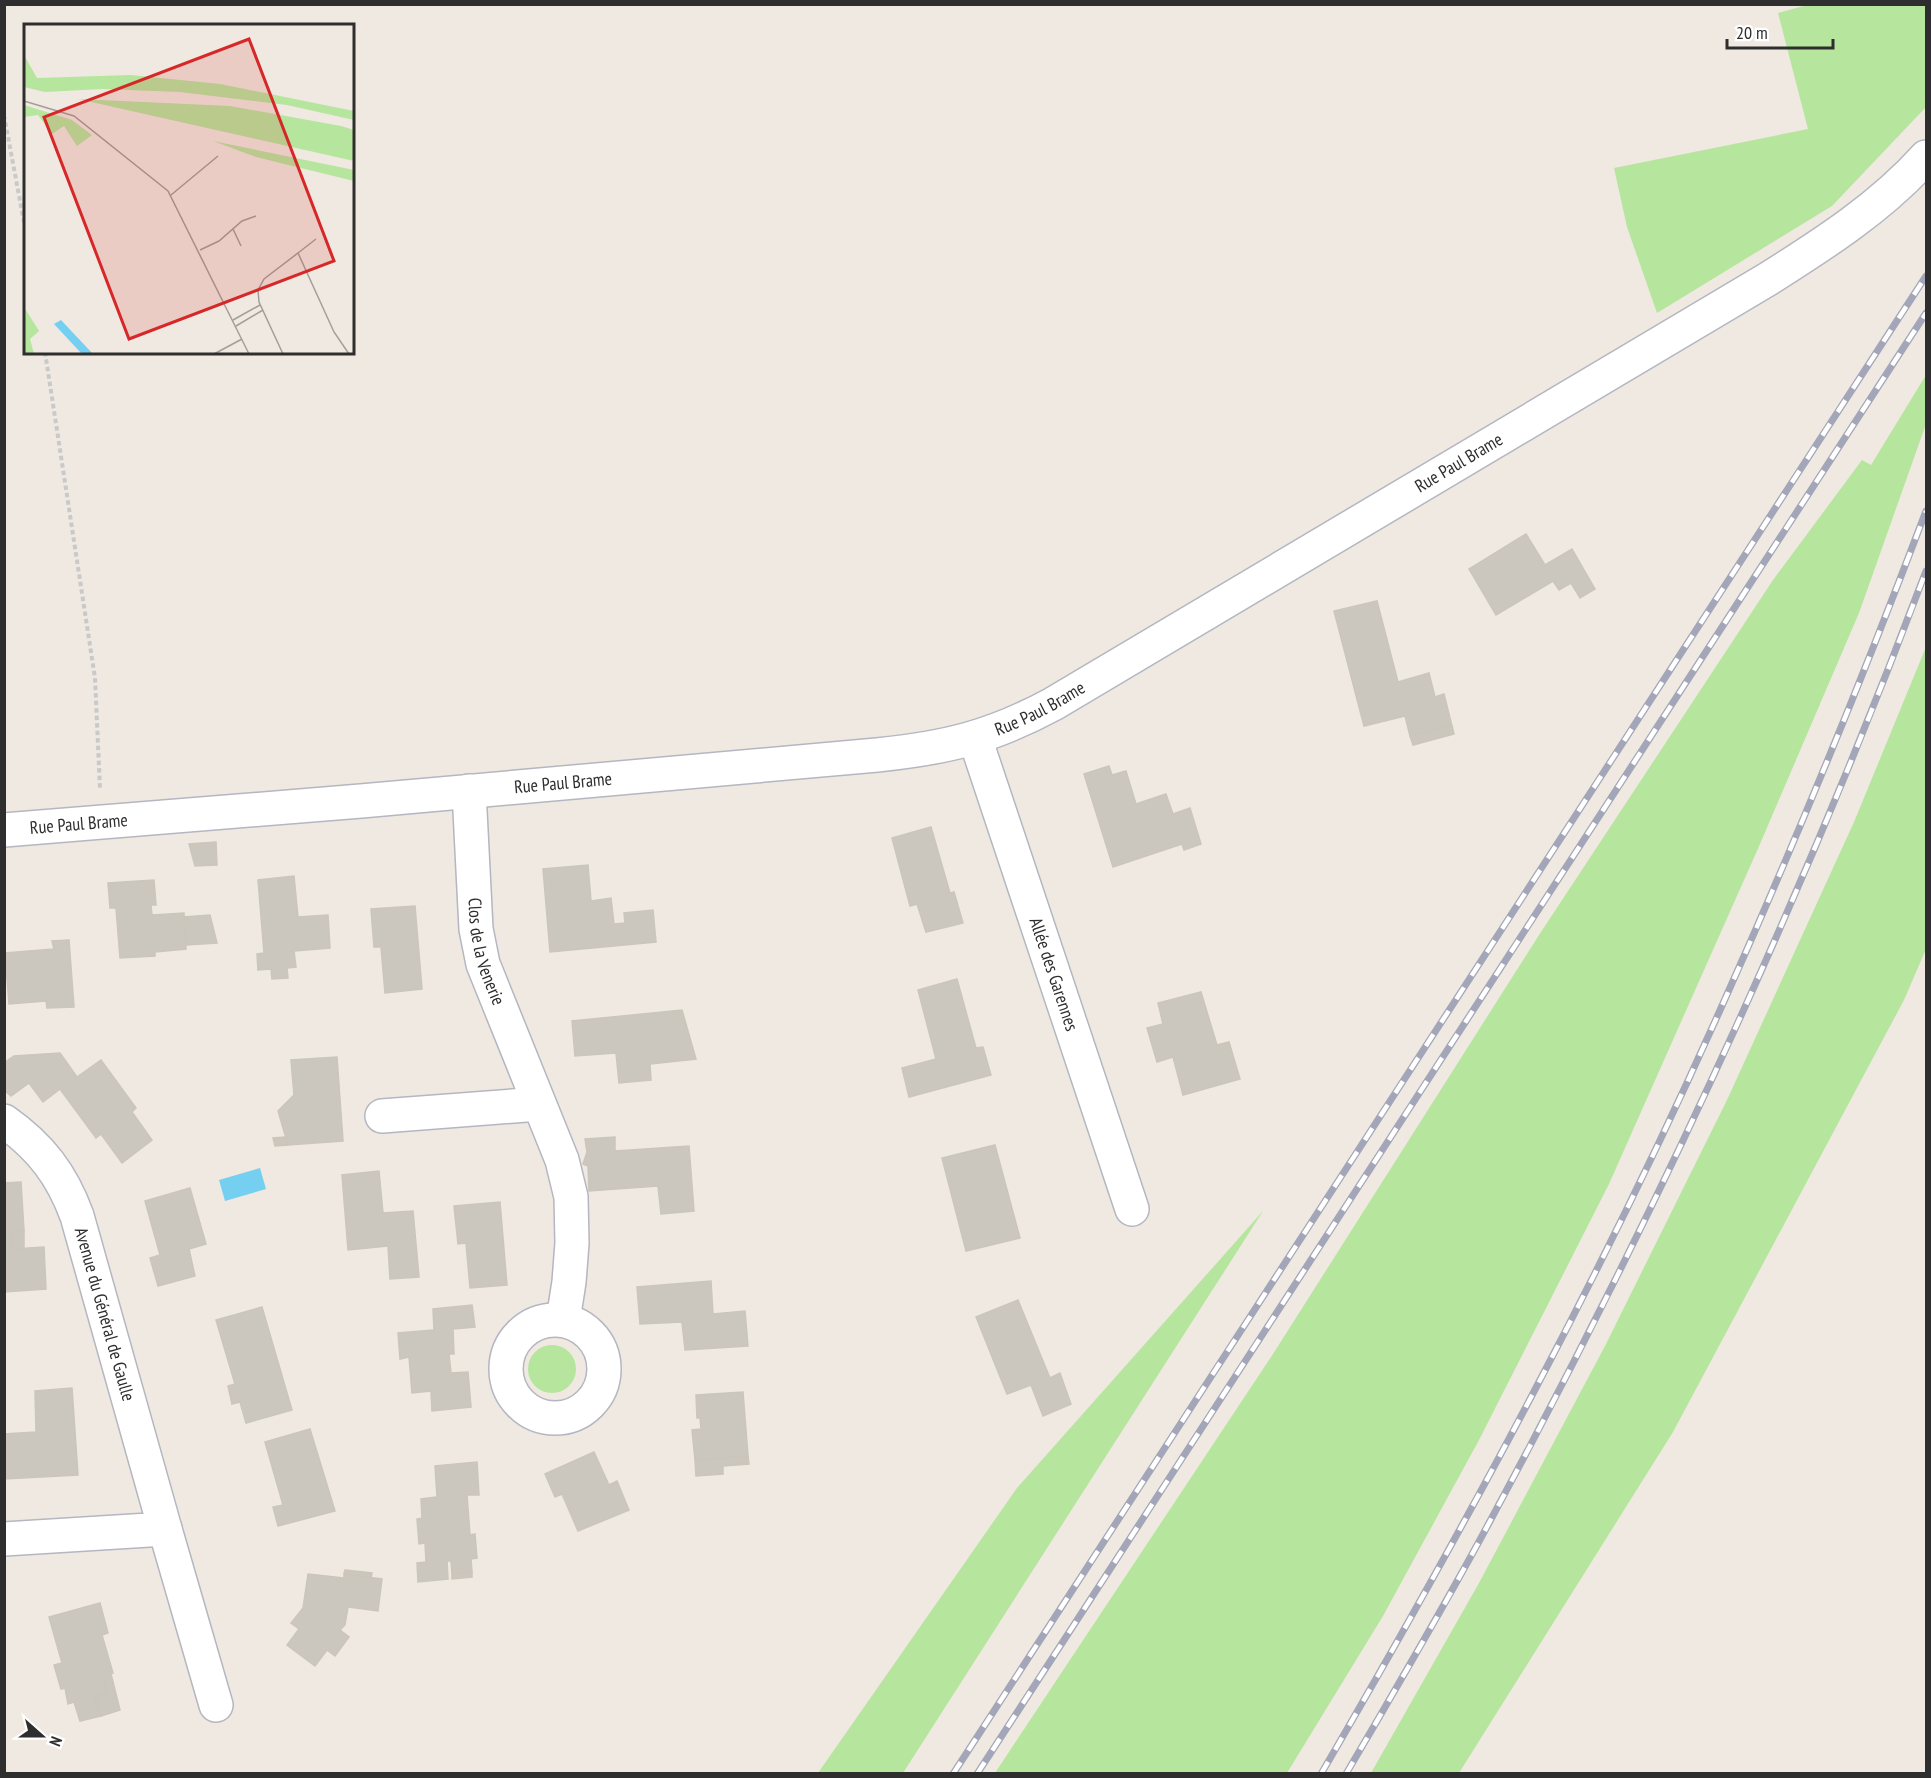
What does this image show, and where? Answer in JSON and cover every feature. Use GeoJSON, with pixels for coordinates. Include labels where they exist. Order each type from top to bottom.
{"type":"FeatureCollection","features":[{"type":"Feature","properties":{"kind":"street","name":"Rue Paul Brame"},"geometry":{"type":"LineString","coordinates":[[4,830],[899,753],[952,745],[975,738],[1011,725],[1053,704],[1768,279],[1851,225],[1899,184],[1926,157]]}},
{"type":"Feature","properties":{"kind":"street","name":"Allée des Garennes"},"geometry":{"type":"LineString","coordinates":[[975,738],[1132,1209]]}},
{"type":"Feature","properties":{"kind":"street","name":"Clos de la Venerie"},"geometry":{"type":"LineString","coordinates":[[469,791],[474,901],[478,944],[483,964],[562,1160],[571,1197],[572,1243],[563,1320]]}},
{"type":"Feature","properties":{"kind":"street"},"geometry":{"type":"LineString","coordinates":[[381,1116],[539,1104]]}},
{"type":"Feature","properties":{"kind":"street","name":"Avenue du Général de Gaulle"},"geometry":{"type":"LineString","coordinates":[[4,1122],[33,1144],[60,1176],[69,1193],[216,1705]]}},
{"type":"Feature","properties":{"kind":"street"},"geometry":{"type":"LineString","coordinates":[[4,1539],[165,1529]]}},
{"type":"Feature","properties":{"kind":"path"},"geometry":{"type":"LineString","coordinates":[[4,115],[24,222]]}},
{"type":"Feature","properties":{"kind":"path"},"geometry":{"type":"LineString","coordinates":[[45,354],[95,678],[101,823]]}},
{"type":"Feature","properties":{"kind":"green space"},"geometry":{"type":"Polygon","coordinates":[[[1811,4],[1926,5],[1926,107],[1832,206],[1657,313],[1627,227],[1614,168],[1808,129],[1778,13],[1811,4]]]}},
{"type":"Feature","properties":{"kind":"green space"},"geometry":{"type":"Polygon","coordinates":[[[1926,375],[1926,424],[1859,613],[1760,844],[1609,1184],[1479,1440],[1383,1616],[1287,1773],[995,1773],[1273,1354],[1539,935],[1773,580],[1862,460],[1871,465],[1926,375]]]}},
{"type":"Feature","properties":{"kind":"green space"},"geometry":{"type":"Polygon","coordinates":[[[1926,647],[1926,949],[1904,1000],[1673,1432],[1459,1773],[1371,1773],[1479,1583],[1605,1346],[1727,1100],[1854,822],[1926,647]]]}},
{"type":"Feature","properties":{"kind":"green space"},"geometry":{"type":"Polygon","coordinates":[[[1263,1211],[903,1773],[818,1773],[1017,1488],[1263,1211]]]}},
{"type":"Feature","properties":{"kind":"green space"},"geometry":{"type":"Polygon","coordinates":[[[552,1345],[569,1352],[576,1369],[569,1386],[552,1393],[535,1386],[528,1369],[535,1352],[552,1345]]]}},
{"type":"Feature","properties":{"kind":"water"},"geometry":{"type":"Polygon","coordinates":[[[260,1168],[266,1189],[225,1201],[219,1180],[260,1168]]]}},
{"type":"Feature","properties":{"kind":"building"},"geometry":{"type":"Polygon","coordinates":[[[1526,534],[1545,565],[1572,549],[1595,589],[1580,598],[1571,583],[1559,590],[1553,581],[1496,615],[1469,569],[1526,534]]]}},
{"type":"Feature","properties":{"kind":"building"},"geometry":{"type":"Polygon","coordinates":[[[1377,601],[1398,682],[1429,673],[1435,697],[1444,694],[1452,726],[1410,736],[1405,716],[1364,726],[1334,611],[1377,601]]]}},
{"type":"Feature","properties":{"kind":"building"},"geometry":{"type":"Polygon","coordinates":[[[1452,726],[1454,734],[1413,745],[1410,736],[1452,726]]]}},
{"type":"Feature","properties":{"kind":"building"},"geometry":{"type":"Polygon","coordinates":[[[1109,766],[1112,775],[1126,771],[1136,804],[1166,794],[1173,814],[1190,808],[1201,844],[1184,850],[1182,844],[1113,867],[1084,774],[1109,766]]]}},
{"type":"Feature","properties":{"kind":"building"},"geometry":{"type":"Polygon","coordinates":[[[931,827],[950,893],[954,892],[963,923],[926,932],[917,904],[910,906],[892,838],[931,827]]]}},
{"type":"Feature","properties":{"kind":"building"},"geometry":{"type":"Polygon","coordinates":[[[216,842],[217,865],[195,866],[189,844],[216,842]]]}},
{"type":"Feature","properties":{"kind":"building"},"geometry":{"type":"Polygon","coordinates":[[[588,865],[591,901],[611,898],[614,924],[625,923],[624,913],[653,910],[656,942],[550,952],[543,869],[588,865]]]}},
{"type":"Feature","properties":{"kind":"building"},"geometry":{"type":"Polygon","coordinates":[[[294,876],[298,917],[328,915],[330,948],[294,951],[296,967],[287,968],[288,978],[272,979],[271,969],[258,970],[257,954],[264,953],[258,880],[294,876]]]}},
{"type":"Feature","properties":{"kind":"building"},"geometry":{"type":"Polygon","coordinates":[[[154,880],[156,905],[151,905],[152,915],[184,913],[186,949],[155,952],[155,956],[120,958],[116,908],[110,908],[108,883],[154,880]]]}},
{"type":"Feature","properties":{"kind":"building"},"geometry":{"type":"Polygon","coordinates":[[[415,906],[422,989],[385,993],[381,947],[374,947],[371,909],[415,906]]]}},
{"type":"Feature","properties":{"kind":"building"},"geometry":{"type":"Polygon","coordinates":[[[210,915],[217,943],[186,945],[184,917],[210,915]]]}},
{"type":"Feature","properties":{"kind":"building"},"geometry":{"type":"Polygon","coordinates":[[[69,940],[74,1007],[47,1008],[46,1001],[9,1004],[5,953],[54,949],[52,941],[69,940]]]}},
{"type":"Feature","properties":{"kind":"building"},"geometry":{"type":"Polygon","coordinates":[[[957,979],[976,1048],[983,1047],[991,1075],[909,1097],[902,1068],[936,1059],[918,990],[957,979]]]}},
{"type":"Feature","properties":{"kind":"building"},"geometry":{"type":"Polygon","coordinates":[[[1201,992],[1217,1045],[1229,1042],[1240,1079],[1183,1095],[1173,1057],[1157,1062],[1147,1028],[1163,1024],[1158,1003],[1201,992]]]}},
{"type":"Feature","properties":{"kind":"building"},"geometry":{"type":"Polygon","coordinates":[[[682,1010],[696,1059],[650,1064],[651,1080],[619,1083],[616,1053],[575,1056],[572,1021],[682,1010]]]}},
{"type":"Feature","properties":{"kind":"building"},"geometry":{"type":"Polygon","coordinates":[[[60,1053],[77,1077],[101,1060],[136,1108],[132,1112],[152,1140],[122,1163],[101,1134],[96,1138],[60,1089],[43,1102],[29,1083],[11,1096],[4,1090],[4,1063],[14,1056],[60,1053]]]}},
{"type":"Feature","properties":{"kind":"building"},"geometry":{"type":"Polygon","coordinates":[[[337,1057],[343,1141],[288,1145],[278,1111],[294,1095],[291,1060],[337,1057]]]}},
{"type":"Feature","properties":{"kind":"building"},"geometry":{"type":"Polygon","coordinates":[[[285,1137],[288,1145],[275,1146],[273,1138],[285,1137]]]}},
{"type":"Feature","properties":{"kind":"building"},"geometry":{"type":"Polygon","coordinates":[[[615,1137],[615,1151],[689,1146],[694,1211],[661,1214],[658,1186],[589,1191],[588,1166],[583,1164],[587,1152],[585,1139],[615,1137]]]}},
{"type":"Feature","properties":{"kind":"building"},"geometry":{"type":"Polygon","coordinates":[[[995,1145],[1020,1238],[966,1251],[942,1158],[995,1145]]]}},
{"type":"Feature","properties":{"kind":"building"},"geometry":{"type":"Polygon","coordinates":[[[379,1171],[383,1213],[413,1211],[419,1277],[390,1279],[388,1246],[348,1250],[342,1175],[379,1171]]]}},
{"type":"Feature","properties":{"kind":"building"},"geometry":{"type":"Polygon","coordinates":[[[21,1182],[24,1231],[13,1232],[13,1249],[44,1247],[46,1289],[4,1292],[4,1183],[21,1182]]]}},
{"type":"Feature","properties":{"kind":"building"},"geometry":{"type":"Polygon","coordinates":[[[190,1188],[206,1244],[189,1249],[195,1276],[158,1286],[150,1258],[160,1255],[145,1201],[190,1188]]]}},
{"type":"Feature","properties":{"kind":"building"},"geometry":{"type":"Polygon","coordinates":[[[500,1202],[507,1285],[470,1288],[466,1243],[458,1244],[454,1206],[500,1202]]]}},
{"type":"Feature","properties":{"kind":"building"},"geometry":{"type":"Polygon","coordinates":[[[24,1231],[24,1248],[13,1249],[13,1232],[24,1231]]]}},
{"type":"Feature","properties":{"kind":"building"},"geometry":{"type":"Polygon","coordinates":[[[711,1281],[713,1314],[745,1311],[748,1346],[685,1350],[682,1322],[640,1324],[637,1287],[711,1281]]]}},
{"type":"Feature","properties":{"kind":"building"},"geometry":{"type":"Polygon","coordinates":[[[1018,1300],[1050,1378],[1060,1373],[1071,1404],[1043,1416],[1031,1385],[1007,1394],[976,1317],[1018,1300]]]}},
{"type":"Feature","properties":{"kind":"building"},"geometry":{"type":"Polygon","coordinates":[[[472,1305],[475,1327],[453,1329],[454,1354],[449,1354],[451,1373],[468,1372],[471,1407],[432,1411],[431,1391],[412,1393],[409,1357],[400,1359],[398,1333],[434,1330],[433,1309],[472,1305]]]}},
{"type":"Feature","properties":{"kind":"building"},"geometry":{"type":"Polygon","coordinates":[[[262,1307],[292,1410],[246,1423],[240,1402],[232,1404],[228,1386],[235,1384],[216,1320],[262,1307]]]}},
{"type":"Feature","properties":{"kind":"building"},"geometry":{"type":"Polygon","coordinates":[[[72,1388],[78,1475],[4,1479],[4,1434],[36,1432],[35,1391],[72,1388]]]}},
{"type":"Feature","properties":{"kind":"building"},"geometry":{"type":"Polygon","coordinates":[[[743,1392],[748,1456],[695,1460],[692,1430],[701,1429],[700,1418],[697,1418],[696,1395],[743,1392]]]}},
{"type":"Feature","properties":{"kind":"building"},"geometry":{"type":"Polygon","coordinates":[[[310,1429],[335,1511],[278,1526],[273,1507],[283,1505],[265,1442],[310,1429]]]}},
{"type":"Feature","properties":{"kind":"building"},"geometry":{"type":"Polygon","coordinates":[[[594,1452],[609,1485],[617,1481],[629,1510],[578,1531],[562,1494],[555,1497],[545,1474],[594,1452]]]}},
{"type":"Feature","properties":{"kind":"building"},"geometry":{"type":"Polygon","coordinates":[[[748,1456],[749,1464],[723,1466],[723,1474],[696,1476],[695,1460],[748,1456]]]}},
{"type":"Feature","properties":{"kind":"building"},"geometry":{"type":"Polygon","coordinates":[[[477,1462],[479,1495],[467,1495],[470,1535],[475,1534],[477,1558],[471,1559],[472,1572],[452,1574],[451,1561],[447,1561],[448,1579],[418,1582],[417,1563],[426,1562],[425,1543],[419,1544],[417,1519],[422,1518],[421,1499],[437,1497],[435,1466],[477,1462]]]}},
{"type":"Feature","properties":{"kind":"building"},"geometry":{"type":"Polygon","coordinates":[[[345,1570],[372,1573],[371,1578],[344,1574],[345,1570]]]}},
{"type":"Feature","properties":{"kind":"building"},"geometry":{"type":"Polygon","coordinates":[[[472,1572],[472,1577],[452,1579],[452,1574],[472,1572]]]}},
{"type":"Feature","properties":{"kind":"building"},"geometry":{"type":"Polygon","coordinates":[[[308,1574],[344,1578],[344,1574],[382,1579],[378,1611],[348,1607],[345,1625],[340,1630],[349,1637],[335,1656],[327,1650],[315,1666],[287,1645],[299,1629],[291,1623],[303,1608],[308,1574]]]}},
{"type":"Feature","properties":{"kind":"building"},"geometry":{"type":"Polygon","coordinates":[[[100,1603],[108,1633],[102,1635],[113,1673],[104,1677],[107,1694],[95,1697],[101,1716],[80,1721],[74,1702],[68,1704],[65,1688],[61,1689],[54,1665],[62,1663],[49,1617],[100,1603]]]}},
{"type":"Feature","properties":{"kind":"building"},"geometry":{"type":"Polygon","coordinates":[[[111,1674],[120,1710],[101,1716],[95,1697],[107,1694],[104,1677],[111,1674]]]}},
{"type":"Feature","properties":{"kind":"railway"},"geometry":{"type":"LineString","coordinates":[[953,1774],[1926,276]]}},
{"type":"Feature","properties":{"kind":"railway"},"geometry":{"type":"LineString","coordinates":[[977,1774],[1926,313]]}},
{"type":"Feature","properties":{"kind":"railway"},"geometry":{"type":"LineString","coordinates":[[1321,1774],[1430,1584],[1534,1392],[1633,1197],[1680,1098],[1778,878],[1879,634],[1926,511]]}},
{"type":"Feature","properties":{"kind":"railway"},"geometry":{"type":"LineString","coordinates":[[1346,1774],[1489,1523],[1610,1290],[1668,1172],[1724,1054],[1829,814],[1926,571]]}}]}
